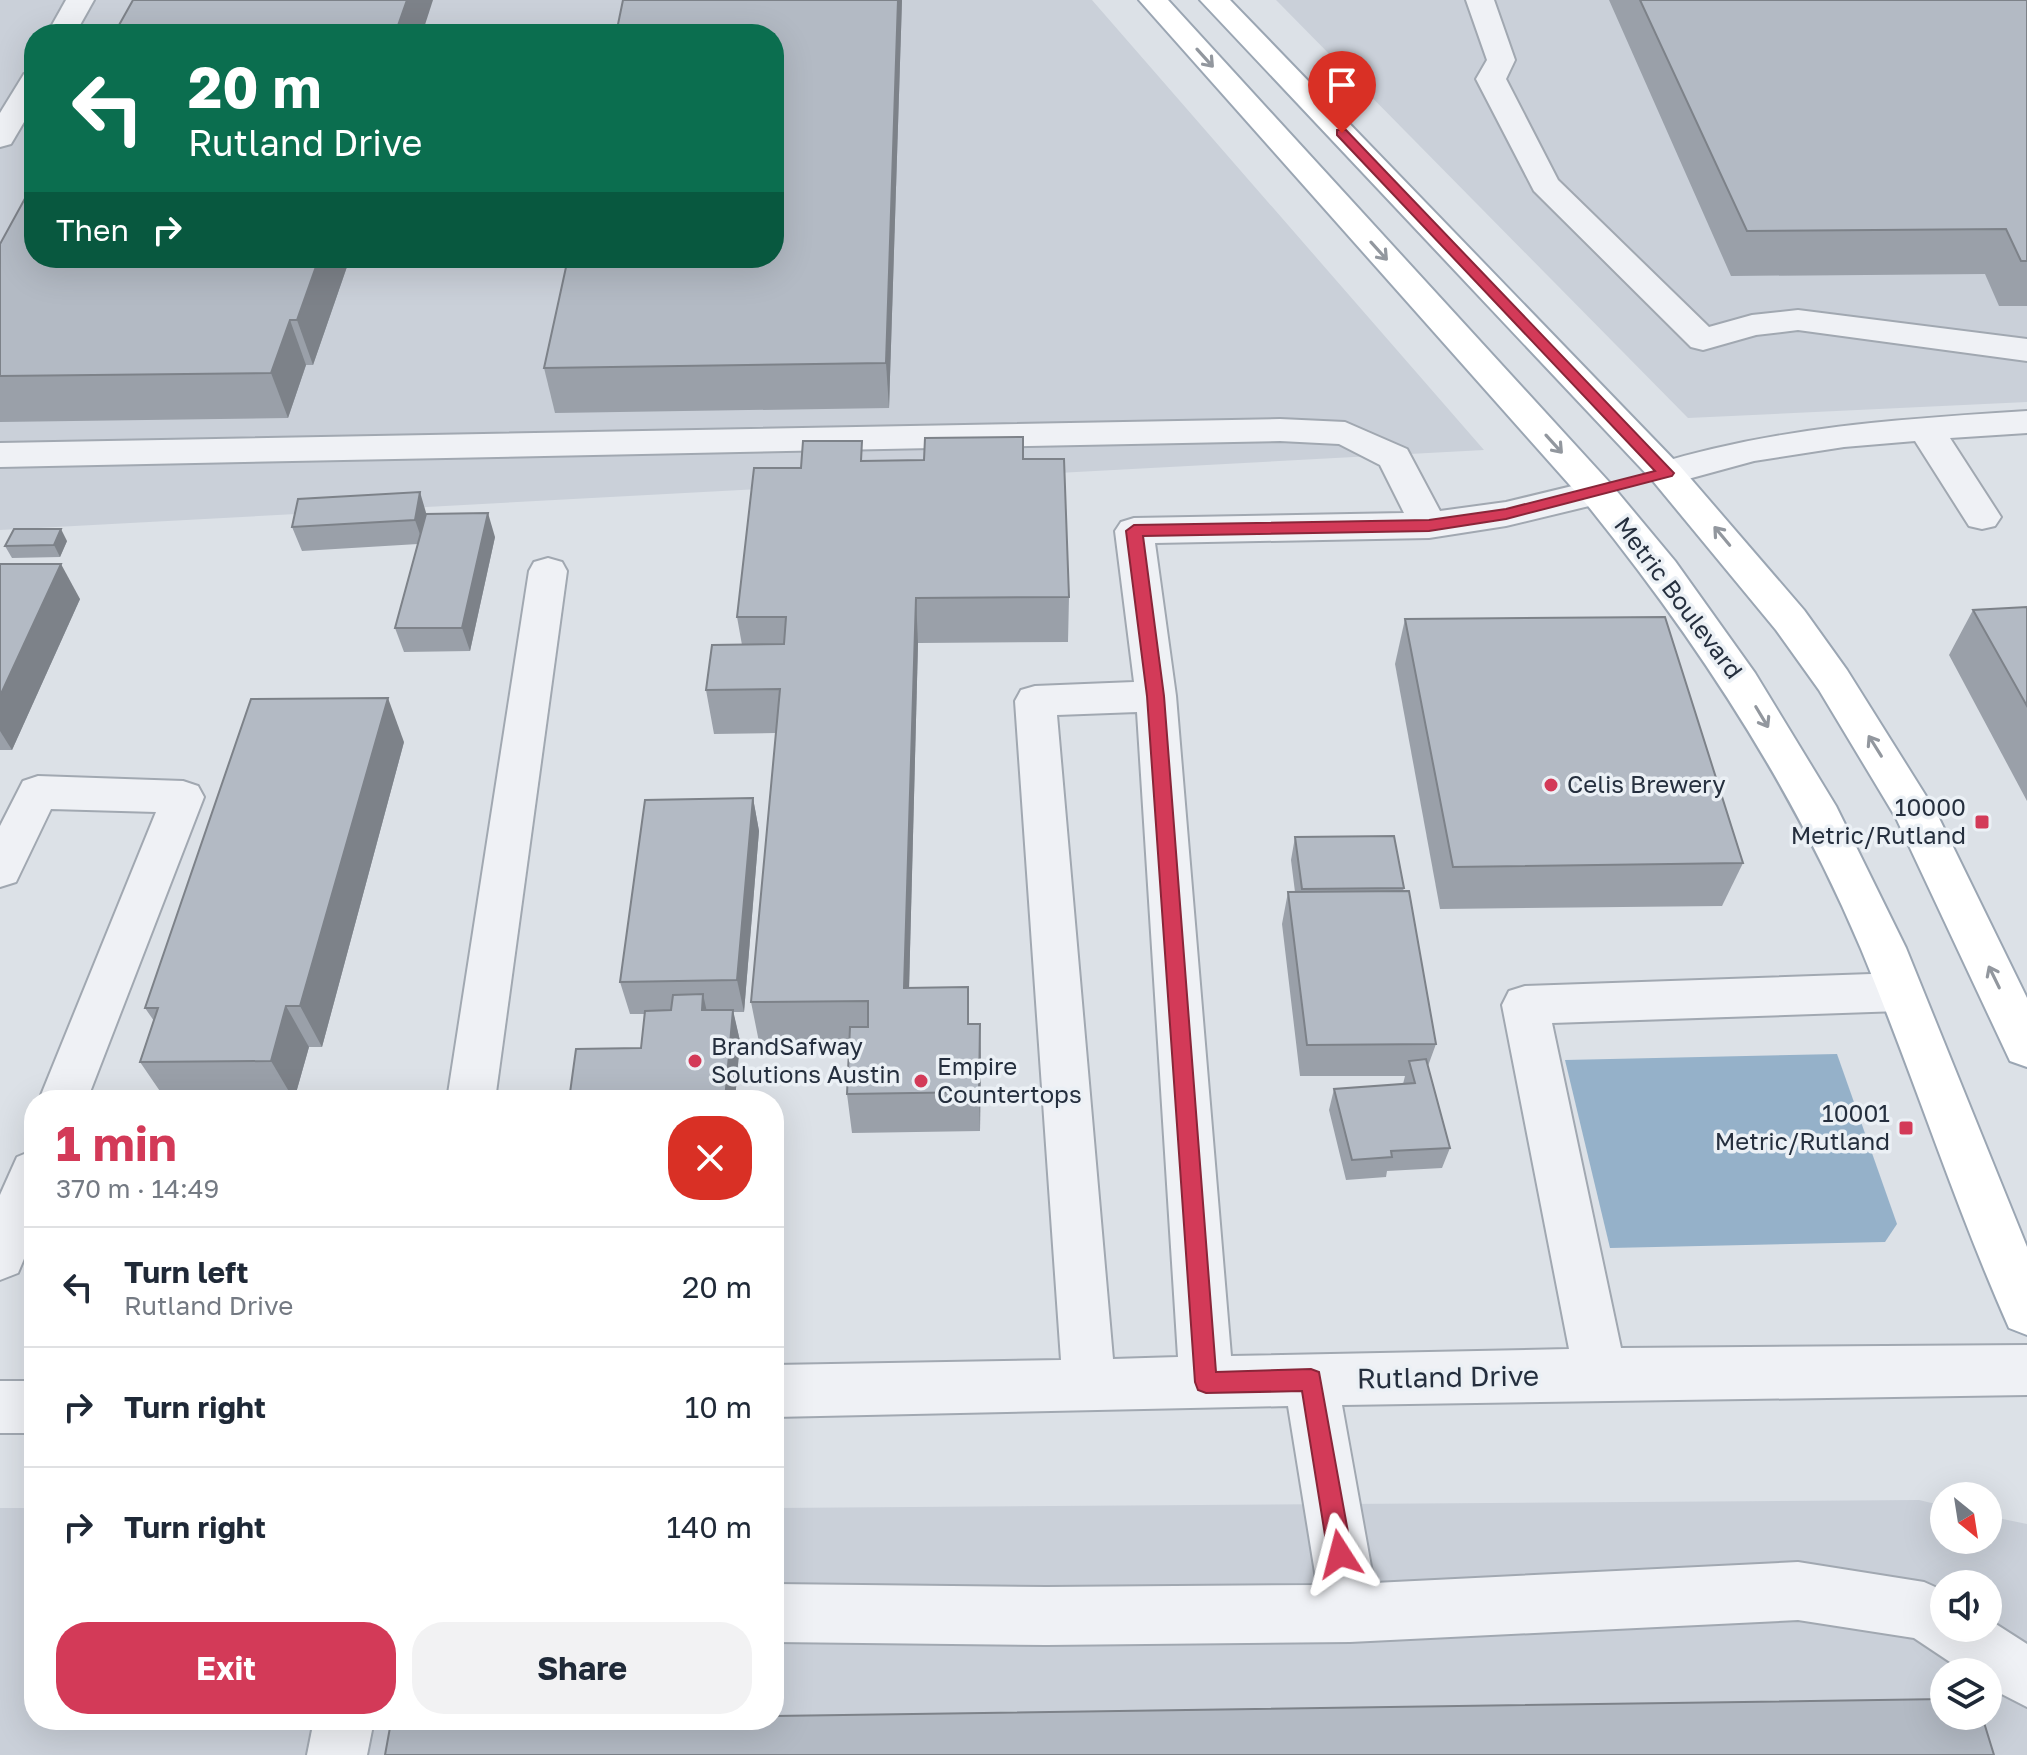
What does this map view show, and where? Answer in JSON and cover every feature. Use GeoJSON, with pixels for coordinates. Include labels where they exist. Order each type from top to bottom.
{"type":"FeatureCollection","features":[{"type":"Feature","properties":{"kind":"main road","name":"Metric Boulevard"},"geometry":{"type":"LineString","coordinates":[[1153,0],[1597,492],[1661,570],[1741,683],[1815,806],[1883,948],[2027,1311]]}},
{"type":"Feature","properties":{"kind":"main road"},"geometry":{"type":"LineString","coordinates":[[1214,0],[1666,473],[1790,620],[1874,743],[1915,812],[2027,1047]]}},
{"type":"Feature","properties":{"kind":"main road"},"geometry":{"type":"LineString","coordinates":[[1597,492],[1666,473]]}},
{"type":"Feature","properties":{"kind":"street"},"geometry":{"type":"LineString","coordinates":[[67,24],[80,0]]}},
{"type":"Feature","properties":{"kind":"street"},"geometry":{"type":"LineString","coordinates":[[1480,0],[1501,60],[1491,79],[1545,184],[1703,340],[1752,325],[1798,320],[2027,350]]}},
{"type":"Feature","properties":{"kind":"street"},"geometry":{"type":"LineString","coordinates":[[0,138],[24,97]]}},
{"type":"Feature","properties":{"kind":"street"},"geometry":{"type":"LineString","coordinates":[[1666,473],[1701,461],[1784,443],[2027,422]]}},
{"type":"Feature","properties":{"kind":"street"},"geometry":{"type":"LineString","coordinates":[[1926,429],[1982,517]]}},
{"type":"Feature","properties":{"kind":"street"},"geometry":{"type":"LineString","coordinates":[[0,455],[1280,430],[1345,433],[1394,457],[1429,525]]}},
{"type":"Feature","properties":{"kind":"street"},"geometry":{"type":"LineString","coordinates":[[1206,1382],[1156,696],[1134,531],[1429,525],[1506,514],[1597,492]]}},
{"type":"Feature","properties":{"kind":"street"},"geometry":{"type":"LineString","coordinates":[[472,1090],[548,571]]}},
{"type":"Feature","properties":{"kind":"street"},"geometry":{"type":"LineString","coordinates":[[1089,1385],[1035,701],[1156,696]]}},
{"type":"Feature","properties":{"kind":"street"},"geometry":{"type":"LineString","coordinates":[[0,870],[38,792],[183,797],[67,1090]]}},
{"type":"Feature","properties":{"kind":"street"},"geometry":{"type":"LineString","coordinates":[[1600,1374],[1525,1005],[1900,992]]}},
{"type":"Feature","properties":{"kind":"street"},"geometry":{"type":"LineString","coordinates":[[0,1257],[24,1197]]}},
{"type":"Feature","properties":{"kind":"street","name":"Rutland Drive"},"geometry":{"type":"LineString","coordinates":[[784,1391],[1600,1374],[2027,1370]]}},
{"type":"Feature","properties":{"kind":"street"},"geometry":{"type":"LineString","coordinates":[[1311,1380],[1350,1613]]}},
{"type":"Feature","properties":{"kind":"street"},"geometry":{"type":"LineString","coordinates":[[0,1407],[24,1407]]}},
{"type":"Feature","properties":{"kind":"street"},"geometry":{"type":"LineString","coordinates":[[784,1613],[1046,1616],[1350,1613],[1798,1591],[1924,1611],[1930,1615]]}},
{"type":"Feature","properties":{"kind":"street"},"geometry":{"type":"LineString","coordinates":[[1972,1642],[2027,1678]]}},
{"type":"Feature","properties":{"kind":"street"},"geometry":{"type":"LineString","coordinates":[[337,1755],[342,1730]]}},
{"type":"Feature","properties":{"kind":"shaded area"},"geometry":{"type":"Polygon","coordinates":[[[0,0],[1092,0],[1484,450],[0,530],[0,0]]]}},
{"type":"Feature","properties":{"kind":"shaded area"},"geometry":{"type":"Polygon","coordinates":[[[1276,0],[2027,0],[2027,402],[1688,418],[1276,0]]]}},
{"type":"Feature","properties":{"kind":"shaded area"},"geometry":{"type":"Polygon","coordinates":[[[1919,1500],[1930,1503],[1930,1554],[2002,1554],[2002,1519],[2027,1524],[2027,1755],[0,1755],[0,1508],[24,1508],[24,1730],[784,1730],[784,1508],[1919,1500]]]}},
{"type":"Feature","properties":{"kind":"water"},"geometry":{"type":"Polygon","coordinates":[[[1837,1054],[1897,1224],[1885,1242],[1610,1248],[1565,1060],[1837,1054]]]}},
{"type":"Feature","properties":{"kind":"building"},"geometry":{"type":"Polygon","coordinates":[[[133,0],[407,0],[399,24],[120,24],[133,0]]]}},
{"type":"Feature","properties":{"kind":"building"},"geometry":{"type":"Polygon","coordinates":[[[623,0],[898,0],[886,363],[544,368],[566,268],[784,268],[784,24],[618,24],[623,0]]]}},
{"type":"Feature","properties":{"kind":"building"},"geometry":{"type":"Polygon","coordinates":[[[1640,0],[2027,0],[2027,261],[2021,261],[2006,229],[1747,231],[1640,0]]]}},
{"type":"Feature","properties":{"kind":"building"},"geometry":{"type":"Polygon","coordinates":[[[24,200],[24,268],[315,268],[297,320],[290,320],[271,373],[0,376],[0,244],[24,200]]]}},
{"type":"Feature","properties":{"kind":"building"},"geometry":{"type":"Polygon","coordinates":[[[1023,437],[1023,459],[1064,459],[1069,597],[916,598],[904,988],[968,987],[968,1024],[980,1024],[979,1092],[847,1094],[850,1027],[868,1027],[868,1001],[751,1002],[780,689],[706,690],[712,645],[784,644],[786,617],[737,617],[754,468],[801,468],[803,441],[862,441],[861,461],[924,460],[925,438],[1023,437]]]}},
{"type":"Feature","properties":{"kind":"building"},"geometry":{"type":"Polygon","coordinates":[[[420,492],[415,520],[292,527],[298,499],[420,492]]]}},
{"type":"Feature","properties":{"kind":"building"},"geometry":{"type":"Polygon","coordinates":[[[488,513],[462,628],[395,628],[426,514],[488,513]]]}},
{"type":"Feature","properties":{"kind":"building"},"geometry":{"type":"Polygon","coordinates":[[[14,529],[61,529],[54,545],[5,546],[14,529]]]}},
{"type":"Feature","properties":{"kind":"building"},"geometry":{"type":"Polygon","coordinates":[[[0,564],[61,564],[0,696],[0,564]]]}},
{"type":"Feature","properties":{"kind":"building"},"geometry":{"type":"Polygon","coordinates":[[[2027,607],[2027,706],[1973,610],[2027,607]]]}},
{"type":"Feature","properties":{"kind":"building","name":"Celis Brewery"},"geometry":{"type":"Polygon","coordinates":[[[1665,617],[1743,863],[1453,867],[1405,619],[1665,617]]]}},
{"type":"Feature","properties":{"kind":"building"},"geometry":{"type":"Polygon","coordinates":[[[388,698],[300,1006],[286,1006],[271,1061],[140,1062],[158,1008],[145,1008],[251,699],[388,698]]]}},
{"type":"Feature","properties":{"kind":"building"},"geometry":{"type":"Polygon","coordinates":[[[753,798],[737,980],[620,982],[645,800],[753,798]]]}},
{"type":"Feature","properties":{"kind":"building"},"geometry":{"type":"Polygon","coordinates":[[[1394,836],[1404,888],[1302,889],[1295,837],[1394,836]]]}},
{"type":"Feature","properties":{"kind":"building"},"geometry":{"type":"Polygon","coordinates":[[[1409,891],[1436,1044],[1307,1045],[1288,892],[1409,891]]]}},
{"type":"Feature","properties":{"kind":"building"},"geometry":{"type":"Polygon","coordinates":[[[703,994],[702,1010],[733,1010],[726,1090],[570,1090],[576,1049],[641,1048],[645,1011],[671,1010],[673,995],[703,994]]]}},
{"type":"Feature","properties":{"kind":"building"},"geometry":{"type":"Polygon","coordinates":[[[1426,1059],[1450,1148],[1391,1151],[1392,1157],[1352,1160],[1334,1089],[1415,1083],[1409,1061],[1426,1059]]]}},
{"type":"Feature","properties":{"kind":"building"},"geometry":{"type":"Polygon","coordinates":[[[1930,1699],[1930,1730],[1986,1730],[1994,1755],[385,1755],[390,1730],[784,1730],[784,1716],[1930,1699]]]}},
{"type":"Feature","properties":{"kind":"place","name":"Celis Brewery"},"geometry":{"type":"Point","coordinates":[1551,785]}},
{"type":"Feature","properties":{"kind":"place","name":"10000 Metric/Rutland"},"geometry":{"type":"Point","coordinates":[1982,822]}},
{"type":"Feature","properties":{"kind":"place","name":"BrandSafway Solutions Austin"},"geometry":{"type":"Point","coordinates":[695,1061]}},
{"type":"Feature","properties":{"kind":"place","name":"Empire Countertops"},"geometry":{"type":"Point","coordinates":[921,1081]}},
{"type":"Feature","properties":{"kind":"place","name":"10001 Metric/Rutland"},"geometry":{"type":"Point","coordinates":[1906,1128]}},
{"type":"Feature","properties":{"kind":"route"},"geometry":{"type":"LineString","coordinates":[[1340,1554],[1311,1380],[1206,1382],[1156,696],[1134,531],[1429,525],[1506,514],[1666,473],[1342,133]]}}]}
